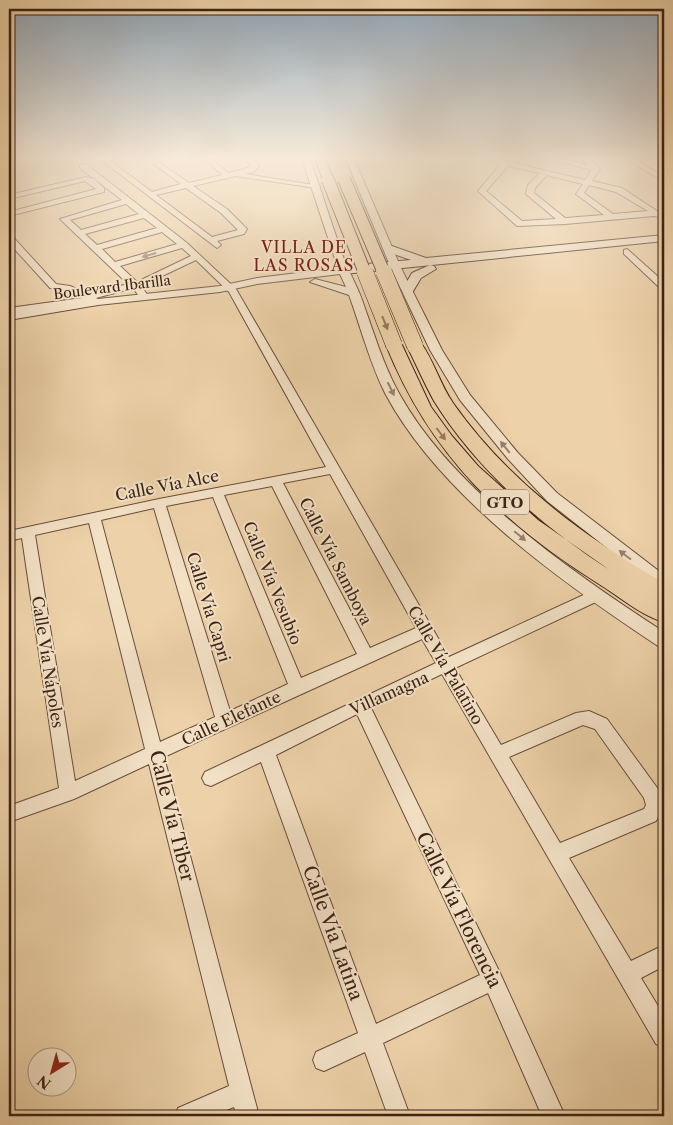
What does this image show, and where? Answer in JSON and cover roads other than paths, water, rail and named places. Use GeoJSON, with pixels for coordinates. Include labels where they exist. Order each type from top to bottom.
{"type":"FeatureCollection","features":[{"type":"Feature","properties":{"kind":"main road","name":"GTO"},"geometry":{"type":"LineString","coordinates":[[333,212],[408,380],[423,407],[459,456],[511,508],[569,554],[664,613]]}},
{"type":"Feature","properties":{"kind":"main road","name":"GTO"},"geometry":{"type":"LineString","coordinates":[[358,212],[415,346],[446,406],[462,429],[497,467],[547,513],[583,541],[664,593]]}},
{"type":"Feature","properties":{"kind":"main road"},"geometry":{"type":"LineString","coordinates":[[408,290],[412,280],[435,265],[664,238]]}},
{"type":"Feature","properties":{"kind":"main road"},"geometry":{"type":"LineString","coordinates":[[389,248],[435,265]]}},
{"type":"Feature","properties":{"kind":"main road"},"geometry":{"type":"LineString","coordinates":[[344,270],[397,268],[664,248]]}},
{"type":"Feature","properties":{"kind":"main road"},"geometry":{"type":"LineString","coordinates":[[569,554],[611,593],[664,629]]}},
{"type":"Feature","properties":{"kind":"street"},"geometry":{"type":"LineString","coordinates":[[88,212],[64,218],[136,285],[144,297]]}},
{"type":"Feature","properties":{"kind":"street","name":"Calle Vía Palatino"},"geometry":{"type":"LineString","coordinates":[[142,212],[197,256],[227,289],[446,667],[664,1036]]}},
{"type":"Feature","properties":{"kind":"street"},"geometry":{"type":"LineString","coordinates":[[174,212],[219,247]]}},
{"type":"Feature","properties":{"kind":"street"},"geometry":{"type":"LineString","coordinates":[[211,240],[241,232],[243,229],[225,212]]}},
{"type":"Feature","properties":{"kind":"street"},"geometry":{"type":"LineString","coordinates":[[326,212],[344,270],[381,369],[408,419],[440,462],[495,515],[595,596],[664,641]]}},
{"type":"Feature","properties":{"kind":"street"},"geometry":{"type":"LineString","coordinates":[[372,212],[397,268],[445,365],[466,397],[538,483],[603,539],[664,584]]}},
{"type":"Feature","properties":{"kind":"street"},"geometry":{"type":"LineString","coordinates":[[504,212],[517,223],[524,225],[656,213],[664,218]]}},
{"type":"Feature","properties":{"kind":"street"},"geometry":{"type":"LineString","coordinates":[[552,212],[565,222]]}},
{"type":"Feature","properties":{"kind":"street"},"geometry":{"type":"LineString","coordinates":[[604,212],[612,217]]}},
{"type":"Feature","properties":{"kind":"street"},"geometry":{"type":"LineString","coordinates":[[80,233],[146,215]]}},
{"type":"Feature","properties":{"kind":"street"},"geometry":{"type":"LineString","coordinates":[[329,224],[338,230],[347,250],[366,254],[381,249],[382,246],[377,231],[378,225]]}},
{"type":"Feature","properties":{"kind":"street"},"geometry":{"type":"LineString","coordinates":[[97,248],[164,229]]}},
{"type":"Feature","properties":{"kind":"street"},"geometry":{"type":"LineString","coordinates":[[9,238],[53,286],[67,288],[93,299],[136,285],[197,256]]}},
{"type":"Feature","properties":{"kind":"street"},"geometry":{"type":"LineString","coordinates":[[114,265],[184,245]]}},
{"type":"Feature","properties":{"kind":"street"},"geometry":{"type":"LineString","coordinates":[[627,252],[664,287]]}},
{"type":"Feature","properties":{"kind":"street"},"geometry":{"type":"LineString","coordinates":[[314,278],[330,268],[344,270]]}},
{"type":"Feature","properties":{"kind":"street"},"geometry":{"type":"LineString","coordinates":[[227,289],[314,278],[344,270]]}},
{"type":"Feature","properties":{"kind":"street"},"geometry":{"type":"LineString","coordinates":[[314,278],[354,293]]}},
{"type":"Feature","properties":{"kind":"street"},"geometry":{"type":"LineString","coordinates":[[57,288],[58,306]]}},
{"type":"Feature","properties":{"kind":"street","name":"Boulevard Ibarilla"},"geometry":{"type":"LineString","coordinates":[[9,314],[93,299],[144,297],[227,289]]}},
{"type":"Feature","properties":{"kind":"street"},"geometry":{"type":"LineString","coordinates":[[381,369],[384,365],[384,354],[364,298],[371,292],[376,291],[395,292],[404,297],[430,350],[445,365]]}},
{"type":"Feature","properties":{"kind":"street","name":"Calle Vía Alce"},"geometry":{"type":"LineString","coordinates":[[9,536],[159,502],[333,470]]}},
{"type":"Feature","properties":{"kind":"street","name":"Calle Vía Samboya"},"geometry":{"type":"LineString","coordinates":[[276,482],[366,656]]}},
{"type":"Feature","properties":{"kind":"street","name":"Calle Vía Vesubio"},"geometry":{"type":"LineString","coordinates":[[217,492],[297,687]]}},
{"type":"Feature","properties":{"kind":"street","name":"Calle Vía Capri"},"geometry":{"type":"LineString","coordinates":[[159,502],[225,722]]}},
{"type":"Feature","properties":{"kind":"street","name":"Calle Vía Tiber"},"geometry":{"type":"LineString","coordinates":[[94,517],[248,1116]]}},
{"type":"Feature","properties":{"kind":"street","name":"Calle Vía Nápoles"},"geometry":{"type":"LineString","coordinates":[[28,532],[68,792]]}},
{"type":"Feature","properties":{"kind":"street","name":"Villamagna"},"geometry":{"type":"LineString","coordinates":[[211,778],[361,705],[595,596]]}},
{"type":"Feature","properties":{"kind":"street","name":"Calle Elefante"},"geometry":{"type":"LineString","coordinates":[[9,814],[68,792],[225,722],[297,687],[425,631]]}},
{"type":"Feature","properties":{"kind":"street","name":"Calle Vía Florencia"},"geometry":{"type":"LineString","coordinates":[[361,705],[493,980],[554,1116]]}},
{"type":"Feature","properties":{"kind":"street"},"geometry":{"type":"LineString","coordinates":[[498,754],[582,718],[589,718],[601,724],[652,795],[655,806],[650,815],[556,854]]}},
{"type":"Feature","properties":{"kind":"street","name":"Calle Vía Latina"},"geometry":{"type":"LineString","coordinates":[[266,751],[372,1037],[399,1116]]}},
{"type":"Feature","properties":{"kind":"street"},"geometry":{"type":"LineString","coordinates":[[628,974],[664,955]]}},
{"type":"Feature","properties":{"kind":"street"},"geometry":{"type":"LineString","coordinates":[[324,1060],[493,980]]}},
{"type":"Feature","properties":{"kind":"street"},"geometry":{"type":"LineString","coordinates":[[186,1116],[242,1092]]}},
{"type":"Feature","properties":{"kind":"district","name":"VILLA DE LAS ROSAS"},"geometry":{"type":"Point","coordinates":[304,256]}}]}
